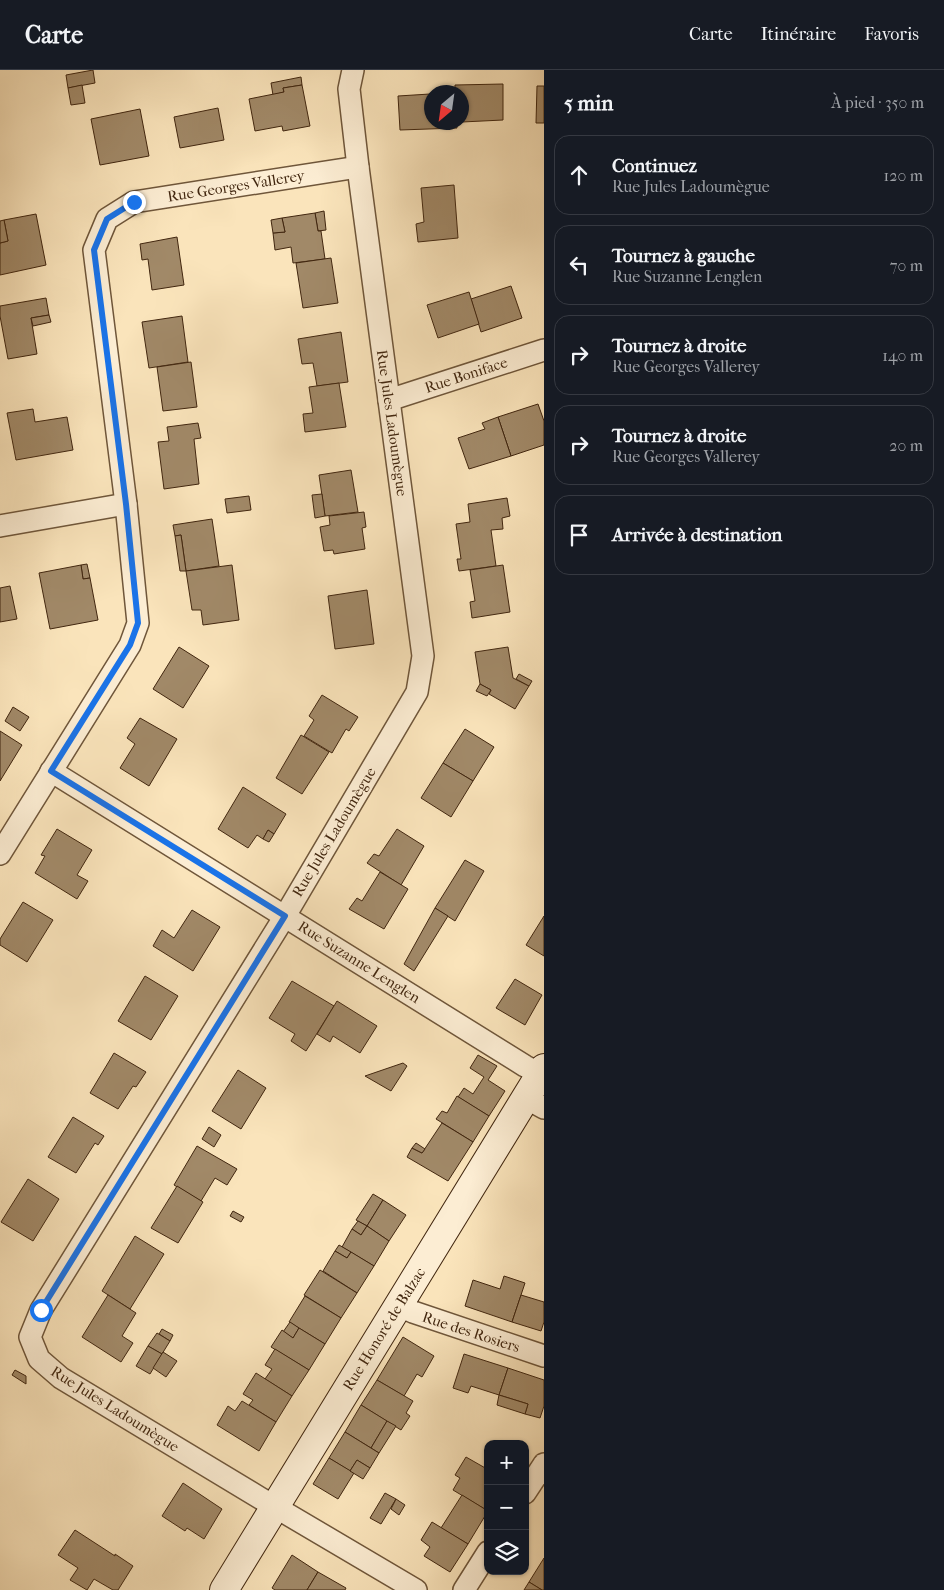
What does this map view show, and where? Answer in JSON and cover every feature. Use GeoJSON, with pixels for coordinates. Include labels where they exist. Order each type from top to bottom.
{"type":"FeatureCollection","features":[{"type":"Feature","properties":{"kind":"street","name":"Rue Jules Ladoumègue"},"geometry":{"type":"LineString","coordinates":[[351,80],[358,167],[423,656],[418,692],[285,916],[41,1310],[30,1337],[39,1359],[61,1378],[416,1590]]}},
{"type":"Feature","properties":{"kind":"street","name":"Rue Georges Vallerey"},"geometry":{"type":"LineString","coordinates":[[0,854],[130,645],[138,623],[126,504],[94,250],[107,219],[134,202],[358,167]]}},
{"type":"Feature","properties":{"kind":"street","name":"Rue Boniface"},"geometry":{"type":"LineString","coordinates":[[389,400],[544,350]]}},
{"type":"Feature","properties":{"kind":"street"},"geometry":{"type":"LineString","coordinates":[[0,526],[126,504]]}},
{"type":"Feature","properties":{"kind":"street","name":"Rue Suzanne Lenglen"},"geometry":{"type":"LineString","coordinates":[[51,771],[525,1066],[542,1071]]}},
{"type":"Feature","properties":{"kind":"street","name":"Rue Honoré de Balzac"},"geometry":{"type":"LineString","coordinates":[[224,1590],[399,1306],[535,1103],[542,1071]]}},
{"type":"Feature","properties":{"kind":"street","name":"Rue des Rosiers"},"geometry":{"type":"LineString","coordinates":[[399,1306],[544,1356]]}},
{"type":"Feature","properties":{"kind":"street"},"geometry":{"type":"LineString","coordinates":[[529,1487],[544,1464]]}},
{"type":"Feature","properties":{"kind":"street"},"geometry":{"type":"LineString","coordinates":[[464,1590],[484,1558]]}},
{"type":"Feature","properties":{"kind":"building"},"geometry":{"type":"Polygon","coordinates":[[[93,70],[95,83],[68,88],[66,75],[93,70]]]}},
{"type":"Feature","properties":{"kind":"building"},"geometry":{"type":"Polygon","coordinates":[[[301,77],[302,85],[283,88],[284,92],[273,95],[271,83],[301,77]]]}},
{"type":"Feature","properties":{"kind":"building"},"geometry":{"type":"Polygon","coordinates":[[[503,84],[503,120],[469,122],[469,85],[455,85],[503,84]]]}},
{"type":"Feature","properties":{"kind":"building"},"geometry":{"type":"Polygon","coordinates":[[[82,85],[85,103],[71,105],[68,88],[82,85]]]}},
{"type":"Feature","properties":{"kind":"building"},"geometry":{"type":"Polygon","coordinates":[[[302,85],[310,126],[283,131],[282,126],[255,131],[249,99],[284,92],[283,88],[302,85]]]}},
{"type":"Feature","properties":{"kind":"building"},"geometry":{"type":"Polygon","coordinates":[[[537,86],[544,86],[544,123],[536,123],[537,86]]]}},
{"type":"Feature","properties":{"kind":"building"},"geometry":{"type":"Polygon","coordinates":[[[424,94],[424,129],[400,130],[398,96],[424,94]]]}},
{"type":"Feature","properties":{"kind":"building"},"geometry":{"type":"Polygon","coordinates":[[[218,108],[224,140],[180,148],[174,117],[218,108]]]}},
{"type":"Feature","properties":{"kind":"building"},"geometry":{"type":"Polygon","coordinates":[[[140,109],[149,156],[100,165],[91,119],[140,109]]]}},
{"type":"Feature","properties":{"kind":"building"},"geometry":{"type":"Polygon","coordinates":[[[454,185],[458,238],[418,242],[416,224],[424,222],[421,188],[454,185]]]}},
{"type":"Feature","properties":{"kind":"building"},"geometry":{"type":"Polygon","coordinates":[[[324,211],[326,230],[318,231],[315,213],[324,211]]]}},
{"type":"Feature","properties":{"kind":"building"},"geometry":{"type":"Polygon","coordinates":[[[315,213],[318,231],[321,231],[325,259],[293,263],[291,247],[275,250],[273,233],[285,232],[282,218],[315,213]]]}},
{"type":"Feature","properties":{"kind":"building"},"geometry":{"type":"Polygon","coordinates":[[[36,214],[46,265],[0,275],[0,243],[8,241],[4,220],[36,214]]]}},
{"type":"Feature","properties":{"kind":"building"},"geometry":{"type":"Polygon","coordinates":[[[282,218],[285,232],[273,233],[271,220],[282,218]]]}},
{"type":"Feature","properties":{"kind":"building"},"geometry":{"type":"Polygon","coordinates":[[[4,220],[8,241],[0,243],[0,221],[4,220]]]}},
{"type":"Feature","properties":{"kind":"building"},"geometry":{"type":"Polygon","coordinates":[[[177,237],[184,285],[152,290],[148,259],[142,260],[140,244],[177,237]]]}},
{"type":"Feature","properties":{"kind":"building"},"geometry":{"type":"Polygon","coordinates":[[[331,258],[338,303],[303,308],[296,263],[331,258]]]}},
{"type":"Feature","properties":{"kind":"building"},"geometry":{"type":"Polygon","coordinates":[[[511,286],[522,318],[481,332],[471,299],[511,286]]]}},
{"type":"Feature","properties":{"kind":"building"},"geometry":{"type":"Polygon","coordinates":[[[469,292],[479,324],[438,338],[427,305],[469,292]]]}},
{"type":"Feature","properties":{"kind":"building"},"geometry":{"type":"Polygon","coordinates":[[[46,298],[49,315],[31,318],[37,354],[8,359],[0,306],[46,298]]]}},
{"type":"Feature","properties":{"kind":"building"},"geometry":{"type":"Polygon","coordinates":[[[49,315],[51,322],[33,326],[31,318],[49,315]]]}},
{"type":"Feature","properties":{"kind":"building"},"geometry":{"type":"Polygon","coordinates":[[[182,316],[188,362],[149,368],[142,322],[182,316]]]}},
{"type":"Feature","properties":{"kind":"building"},"geometry":{"type":"Polygon","coordinates":[[[341,332],[348,382],[317,386],[313,363],[302,364],[298,339],[341,332]]]}},
{"type":"Feature","properties":{"kind":"building"},"geometry":{"type":"Polygon","coordinates":[[[191,362],[197,407],[163,411],[157,367],[191,362]]]}},
{"type":"Feature","properties":{"kind":"building"},"geometry":{"type":"Polygon","coordinates":[[[339,383],[346,427],[305,432],[303,414],[313,413],[309,387],[339,383]]]}},
{"type":"Feature","properties":{"kind":"building"},"geometry":{"type":"Polygon","coordinates":[[[538,404],[544,421],[544,445],[511,456],[498,417],[538,404]]]}},
{"type":"Feature","properties":{"kind":"building"},"geometry":{"type":"Polygon","coordinates":[[[33,409],[35,422],[67,417],[73,450],[16,460],[7,413],[33,409]]]}},
{"type":"Feature","properties":{"kind":"building"},"geometry":{"type":"Polygon","coordinates":[[[498,417],[511,456],[469,469],[458,438],[485,429],[482,423],[498,417]]]}},
{"type":"Feature","properties":{"kind":"building"},"geometry":{"type":"Polygon","coordinates":[[[198,423],[201,438],[194,439],[199,484],[164,489],[158,442],[169,441],[167,427],[198,423]]]}},
{"type":"Feature","properties":{"kind":"building"},"geometry":{"type":"Polygon","coordinates":[[[351,470],[358,512],[325,516],[319,475],[351,470]]]}},
{"type":"Feature","properties":{"kind":"building"},"geometry":{"type":"Polygon","coordinates":[[[322,494],[325,516],[315,518],[312,495],[322,494]]]}},
{"type":"Feature","properties":{"kind":"building"},"geometry":{"type":"Polygon","coordinates":[[[249,496],[251,510],[227,513],[225,499],[249,496]]]}},
{"type":"Feature","properties":{"kind":"building"},"geometry":{"type":"Polygon","coordinates":[[[507,498],[510,516],[502,518],[503,529],[491,530],[496,566],[459,571],[457,559],[461,559],[456,524],[470,522],[468,504],[507,498]]]}},
{"type":"Feature","properties":{"kind":"building"},"geometry":{"type":"Polygon","coordinates":[[[364,512],[366,527],[362,528],[365,549],[334,554],[333,550],[324,551],[320,527],[330,525],[329,516],[364,512]]]}},
{"type":"Feature","properties":{"kind":"building"},"geometry":{"type":"Polygon","coordinates":[[[212,519],[219,566],[186,571],[181,535],[175,536],[173,525],[212,519]]]}},
{"type":"Feature","properties":{"kind":"building"},"geometry":{"type":"Polygon","coordinates":[[[181,535],[186,571],[180,571],[175,536],[181,535]]]}},
{"type":"Feature","properties":{"kind":"building"},"geometry":{"type":"Polygon","coordinates":[[[87,564],[90,578],[83,579],[81,565],[87,564]]]}},
{"type":"Feature","properties":{"kind":"building"},"geometry":{"type":"Polygon","coordinates":[[[81,565],[83,579],[90,578],[98,620],[50,629],[39,573],[81,565]]]}},
{"type":"Feature","properties":{"kind":"building"},"geometry":{"type":"Polygon","coordinates":[[[232,565],[239,620],[203,625],[201,610],[192,610],[186,571],[232,565]]]}},
{"type":"Feature","properties":{"kind":"building"},"geometry":{"type":"Polygon","coordinates":[[[503,565],[510,612],[472,618],[470,602],[475,601],[470,570],[503,565]]]}},
{"type":"Feature","properties":{"kind":"building"},"geometry":{"type":"Polygon","coordinates":[[[10,586],[17,619],[0,622],[0,588],[10,586]]]}},
{"type":"Feature","properties":{"kind":"building"},"geometry":{"type":"Polygon","coordinates":[[[367,590],[374,644],[335,649],[328,596],[367,590]]]}},
{"type":"Feature","properties":{"kind":"building"},"geometry":{"type":"Polygon","coordinates":[[[179,647],[209,666],[183,708],[153,689],[179,647]]]}},
{"type":"Feature","properties":{"kind":"building"},"geometry":{"type":"Polygon","coordinates":[[[508,647],[513,678],[529,686],[515,709],[489,694],[491,690],[480,684],[475,652],[508,647]]]}},
{"type":"Feature","properties":{"kind":"building"},"geometry":{"type":"Polygon","coordinates":[[[519,674],[532,681],[529,686],[516,679],[519,674]]]}},
{"type":"Feature","properties":{"kind":"building"},"geometry":{"type":"Polygon","coordinates":[[[480,684],[491,690],[487,696],[476,691],[480,684]]]}},
{"type":"Feature","properties":{"kind":"building"},"geometry":{"type":"Polygon","coordinates":[[[322,695],[358,717],[349,731],[346,729],[332,753],[304,736],[314,720],[309,716],[322,695]]]}},
{"type":"Feature","properties":{"kind":"building"},"geometry":{"type":"Polygon","coordinates":[[[13,707],[29,717],[20,731],[5,721],[13,707]]]}},
{"type":"Feature","properties":{"kind":"building"},"geometry":{"type":"Polygon","coordinates":[[[140,718],[177,739],[149,786],[120,768],[135,744],[127,738],[140,718]]]}},
{"type":"Feature","properties":{"kind":"building"},"geometry":{"type":"Polygon","coordinates":[[[465,729],[494,747],[473,781],[443,763],[465,729]]]}},
{"type":"Feature","properties":{"kind":"building"},"geometry":{"type":"Polygon","coordinates":[[[0,731],[22,745],[0,781],[0,731]]]}},
{"type":"Feature","properties":{"kind":"building"},"geometry":{"type":"Polygon","coordinates":[[[301,735],[329,752],[302,794],[276,778],[301,735]]]}},
{"type":"Feature","properties":{"kind":"building"},"geometry":{"type":"Polygon","coordinates":[[[443,763],[473,781],[451,817],[421,798],[443,763]]]}},
{"type":"Feature","properties":{"kind":"building"},"geometry":{"type":"Polygon","coordinates":[[[243,787],[286,814],[274,834],[268,830],[263,839],[257,835],[248,848],[218,829],[243,787]]]}},
{"type":"Feature","properties":{"kind":"building"},"geometry":{"type":"Polygon","coordinates":[[[57,829],[92,850],[77,875],[88,881],[77,899],[35,873],[45,856],[41,855],[57,829]]]}},
{"type":"Feature","properties":{"kind":"building"},"geometry":{"type":"Polygon","coordinates":[[[397,829],[424,846],[401,885],[367,863],[374,854],[379,856],[397,829]]]}},
{"type":"Feature","properties":{"kind":"building"},"geometry":{"type":"Polygon","coordinates":[[[268,830],[274,834],[269,842],[263,839],[268,830]]]}},
{"type":"Feature","properties":{"kind":"building"},"geometry":{"type":"Polygon","coordinates":[[[465,860],[484,871],[455,921],[435,908],[465,860]]]}},
{"type":"Feature","properties":{"kind":"building"},"geometry":{"type":"Polygon","coordinates":[[[380,872],[408,889],[384,929],[349,909],[357,898],[362,901],[380,872]]]}},
{"type":"Feature","properties":{"kind":"building"},"geometry":{"type":"Polygon","coordinates":[[[23,902],[53,920],[27,962],[0,945],[0,939],[23,902]]]}},
{"type":"Feature","properties":{"kind":"building"},"geometry":{"type":"Polygon","coordinates":[[[435,908],[448,916],[414,971],[404,964],[435,908]]]}},
{"type":"Feature","properties":{"kind":"building"},"geometry":{"type":"Polygon","coordinates":[[[192,910],[220,927],[193,971],[153,946],[162,930],[174,938],[192,910]]]}},
{"type":"Feature","properties":{"kind":"building"},"geometry":{"type":"Polygon","coordinates":[[[544,916],[544,956],[526,945],[544,916]]]}},
{"type":"Feature","properties":{"kind":"building"},"geometry":{"type":"Polygon","coordinates":[[[145,976],[178,996],[151,1040],[118,1021],[145,976]]]}},
{"type":"Feature","properties":{"kind":"building"},"geometry":{"type":"Polygon","coordinates":[[[515,979],[542,995],[525,1025],[496,1008],[515,979]]]}},
{"type":"Feature","properties":{"kind":"building"},"geometry":{"type":"Polygon","coordinates":[[[292,981],[334,1006],[306,1051],[291,1041],[295,1034],[269,1018],[292,981]]]}},
{"type":"Feature","properties":{"kind":"building"},"geometry":{"type":"Polygon","coordinates":[[[337,1001],[377,1026],[360,1053],[333,1036],[330,1042],[317,1034],[337,1001]]]}},
{"type":"Feature","properties":{"kind":"building"},"geometry":{"type":"Polygon","coordinates":[[[114,1053],[146,1072],[136,1087],[133,1086],[118,1109],[90,1093],[114,1053]]]}},
{"type":"Feature","properties":{"kind":"building"},"geometry":{"type":"Polygon","coordinates":[[[478,1055],[497,1066],[488,1080],[505,1091],[489,1116],[458,1097],[464,1088],[473,1094],[484,1077],[470,1068],[478,1055]]]}},
{"type":"Feature","properties":{"kind":"building"},"geometry":{"type":"Polygon","coordinates":[[[403,1063],[407,1066],[391,1091],[365,1076],[403,1063]]]}},
{"type":"Feature","properties":{"kind":"building"},"geometry":{"type":"Polygon","coordinates":[[[238,1070],[266,1088],[241,1129],[212,1111],[238,1070]]]}},
{"type":"Feature","properties":{"kind":"building"},"geometry":{"type":"Polygon","coordinates":[[[457,1096],[489,1116],[473,1142],[436,1119],[442,1111],[447,1113],[457,1096]]]}},
{"type":"Feature","properties":{"kind":"building"},"geometry":{"type":"Polygon","coordinates":[[[73,1117],[104,1136],[98,1145],[95,1143],[76,1173],[48,1157],[73,1117]]]}},
{"type":"Feature","properties":{"kind":"building"},"geometry":{"type":"Polygon","coordinates":[[[442,1123],[473,1142],[448,1181],[407,1157],[412,1148],[422,1153],[442,1123]]]}},
{"type":"Feature","properties":{"kind":"building"},"geometry":{"type":"Polygon","coordinates":[[[209,1127],[221,1135],[214,1147],[202,1139],[209,1127]]]}},
{"type":"Feature","properties":{"kind":"building"},"geometry":{"type":"Polygon","coordinates":[[[416,1143],[425,1149],[422,1153],[412,1148],[416,1143]]]}},
{"type":"Feature","properties":{"kind":"building"},"geometry":{"type":"Polygon","coordinates":[[[197,1146],[237,1169],[227,1185],[215,1178],[201,1201],[174,1185],[197,1146]]]}},
{"type":"Feature","properties":{"kind":"building"},"geometry":{"type":"Polygon","coordinates":[[[28,1179],[59,1199],[33,1241],[1,1222],[28,1179]]]}},
{"type":"Feature","properties":{"kind":"building"},"geometry":{"type":"Polygon","coordinates":[[[177,1186],[203,1202],[178,1243],[151,1228],[177,1186]]]}},
{"type":"Feature","properties":{"kind":"building"},"geometry":{"type":"Polygon","coordinates":[[[373,1194],[383,1200],[367,1226],[356,1220],[373,1194]]]}},
{"type":"Feature","properties":{"kind":"building"},"geometry":{"type":"Polygon","coordinates":[[[383,1200],[406,1215],[389,1241],[367,1226],[383,1200]]]}},
{"type":"Feature","properties":{"kind":"building"},"geometry":{"type":"Polygon","coordinates":[[[233,1211],[244,1217],[241,1222],[230,1216],[233,1211]]]}},
{"type":"Feature","properties":{"kind":"building"},"geometry":{"type":"Polygon","coordinates":[[[358,1221],[367,1226],[361,1235],[352,1229],[358,1221]]]}},
{"type":"Feature","properties":{"kind":"building"},"geometry":{"type":"Polygon","coordinates":[[[367,1226],[389,1241],[374,1266],[342,1247],[352,1229],[361,1235],[367,1226]]]}},
{"type":"Feature","properties":{"kind":"building"},"geometry":{"type":"Polygon","coordinates":[[[135,1236],[164,1254],[130,1309],[102,1291],[135,1236]]]}},
{"type":"Feature","properties":{"kind":"building"},"geometry":{"type":"Polygon","coordinates":[[[339,1245],[351,1252],[347,1258],[335,1251],[339,1245]]]}},
{"type":"Feature","properties":{"kind":"building"},"geometry":{"type":"Polygon","coordinates":[[[335,1251],[347,1258],[351,1252],[374,1266],[357,1293],[323,1271],[335,1251]]]}},
{"type":"Feature","properties":{"kind":"building"},"geometry":{"type":"Polygon","coordinates":[[[320,1270],[357,1293],[341,1318],[304,1295],[320,1270]]]}},
{"type":"Feature","properties":{"kind":"building"},"geometry":{"type":"Polygon","coordinates":[[[504,1276],[525,1283],[512,1322],[465,1306],[473,1280],[500,1289],[504,1276]]]}},
{"type":"Feature","properties":{"kind":"building"},"geometry":{"type":"Polygon","coordinates":[[[108,1295],[136,1313],[122,1336],[133,1343],[121,1362],[82,1337],[108,1295]]]}},
{"type":"Feature","properties":{"kind":"building"},"geometry":{"type":"Polygon","coordinates":[[[521,1295],[544,1302],[544,1322],[541,1331],[512,1322],[521,1295]]]}},
{"type":"Feature","properties":{"kind":"building"},"geometry":{"type":"Polygon","coordinates":[[[305,1296],[341,1318],[325,1344],[289,1322],[305,1296]]]}},
{"type":"Feature","properties":{"kind":"building"},"geometry":{"type":"Polygon","coordinates":[[[290,1322],[299,1328],[293,1338],[283,1332],[290,1322]]]}},
{"type":"Feature","properties":{"kind":"building"},"geometry":{"type":"Polygon","coordinates":[[[299,1328],[325,1344],[309,1370],[271,1347],[282,1330],[293,1338],[299,1328]]]}},
{"type":"Feature","properties":{"kind":"building"},"geometry":{"type":"Polygon","coordinates":[[[162,1329],[173,1335],[170,1341],[159,1334],[162,1329]]]}},
{"type":"Feature","properties":{"kind":"building"},"geometry":{"type":"Polygon","coordinates":[[[157,1333],[170,1341],[162,1354],[148,1346],[157,1333]]]}},
{"type":"Feature","properties":{"kind":"building"},"geometry":{"type":"Polygon","coordinates":[[[403,1337],[434,1356],[422,1377],[417,1374],[404,1396],[377,1380],[403,1337]]]}},
{"type":"Feature","properties":{"kind":"building"},"geometry":{"type":"Polygon","coordinates":[[[148,1346],[162,1354],[150,1374],[136,1366],[148,1346]]]}},
{"type":"Feature","properties":{"kind":"building"},"geometry":{"type":"Polygon","coordinates":[[[275,1349],[309,1370],[292,1396],[265,1379],[272,1369],[265,1365],[275,1349]]]}},
{"type":"Feature","properties":{"kind":"building"},"geometry":{"type":"Polygon","coordinates":[[[163,1352],[177,1361],[166,1377],[153,1368],[163,1352]]]}},
{"type":"Feature","properties":{"kind":"building"},"geometry":{"type":"Polygon","coordinates":[[[464,1354],[508,1368],[499,1395],[471,1386],[468,1393],[453,1388],[464,1354]]]}},
{"type":"Feature","properties":{"kind":"building"},"geometry":{"type":"Polygon","coordinates":[[[508,1368],[544,1380],[544,1406],[540,1418],[525,1414],[528,1404],[499,1395],[508,1368]]]}},
{"type":"Feature","properties":{"kind":"building"},"geometry":{"type":"Polygon","coordinates":[[[15,1370],[26,1376],[26,1384],[12,1375],[15,1370]]]}},
{"type":"Feature","properties":{"kind":"building"},"geometry":{"type":"Polygon","coordinates":[[[256,1373],[292,1396],[276,1422],[249,1405],[253,1400],[243,1394],[256,1373]]]}},
{"type":"Feature","properties":{"kind":"building"},"geometry":{"type":"Polygon","coordinates":[[[377,1380],[413,1401],[406,1413],[410,1416],[401,1430],[361,1405],[377,1380]]]}},
{"type":"Feature","properties":{"kind":"building"},"geometry":{"type":"Polygon","coordinates":[[[499,1395],[528,1404],[525,1414],[497,1405],[499,1395]]]}},
{"type":"Feature","properties":{"kind":"building"},"geometry":{"type":"Polygon","coordinates":[[[242,1401],[276,1422],[259,1451],[217,1425],[228,1406],[235,1411],[242,1401]]]}},
{"type":"Feature","properties":{"kind":"building"},"geometry":{"type":"Polygon","coordinates":[[[361,1405],[387,1421],[371,1448],[345,1432],[361,1405]]]}},
{"type":"Feature","properties":{"kind":"building"},"geometry":{"type":"Polygon","coordinates":[[[387,1421],[396,1426],[379,1453],[371,1448],[387,1421]]]}},
{"type":"Feature","properties":{"kind":"building"},"geometry":{"type":"Polygon","coordinates":[[[345,1432],[379,1453],[370,1468],[357,1460],[350,1471],[329,1458],[345,1432]]]}},
{"type":"Feature","properties":{"kind":"building"},"geometry":{"type":"Polygon","coordinates":[[[466,1457],[484,1467],[484,1509],[453,1490],[460,1478],[455,1475],[466,1457]]]}},
{"type":"Feature","properties":{"kind":"building"},"geometry":{"type":"Polygon","coordinates":[[[329,1458],[354,1473],[338,1499],[313,1484],[329,1458]]]}},
{"type":"Feature","properties":{"kind":"building"},"geometry":{"type":"Polygon","coordinates":[[[357,1460],[370,1468],[363,1479],[350,1471],[357,1460]]]}},
{"type":"Feature","properties":{"kind":"building"},"geometry":{"type":"Polygon","coordinates":[[[183,1483],[222,1509],[204,1539],[187,1528],[185,1531],[162,1516],[183,1483]]]}},
{"type":"Feature","properties":{"kind":"building"},"geometry":{"type":"Polygon","coordinates":[[[385,1493],[396,1499],[381,1524],[370,1518],[385,1493]]]}},
{"type":"Feature","properties":{"kind":"building"},"geometry":{"type":"Polygon","coordinates":[[[462,1495],[484,1509],[484,1518],[468,1544],[441,1528],[462,1495]]]}},
{"type":"Feature","properties":{"kind":"building"},"geometry":{"type":"Polygon","coordinates":[[[396,1499],[405,1505],[399,1515],[391,1509],[396,1499]]]}},
{"type":"Feature","properties":{"kind":"building"},"geometry":{"type":"Polygon","coordinates":[[[432,1522],[468,1544],[450,1572],[424,1556],[430,1547],[421,1540],[432,1522]]]}},
{"type":"Feature","properties":{"kind":"building"},"geometry":{"type":"Polygon","coordinates":[[[75,1530],[133,1566],[118,1590],[113,1590],[94,1579],[87,1590],[70,1580],[78,1568],[58,1555],[75,1530]]]}},
{"type":"Feature","properties":{"kind":"building"},"geometry":{"type":"Polygon","coordinates":[[[292,1555],[318,1572],[307,1590],[275,1590],[272,1588],[292,1555]]]}},
{"type":"Feature","properties":{"kind":"building"},"geometry":{"type":"Polygon","coordinates":[[[544,1558],[544,1590],[542,1590],[529,1582],[544,1558]]]}},
{"type":"Feature","properties":{"kind":"building"},"geometry":{"type":"Polygon","coordinates":[[[318,1572],[346,1588],[345,1590],[307,1590],[318,1572]]]}},
{"type":"Feature","properties":{"kind":"building"},"geometry":{"type":"Polygon","coordinates":[[[529,1582],[542,1590],[524,1590],[529,1582]]]}},
{"type":"Feature","properties":{"kind":"route"},"geometry":{"type":"LineString","coordinates":[[41,1310],[285,916],[51,771],[130,645],[138,623],[126,504],[94,250],[107,219],[134,202]]}}]}
